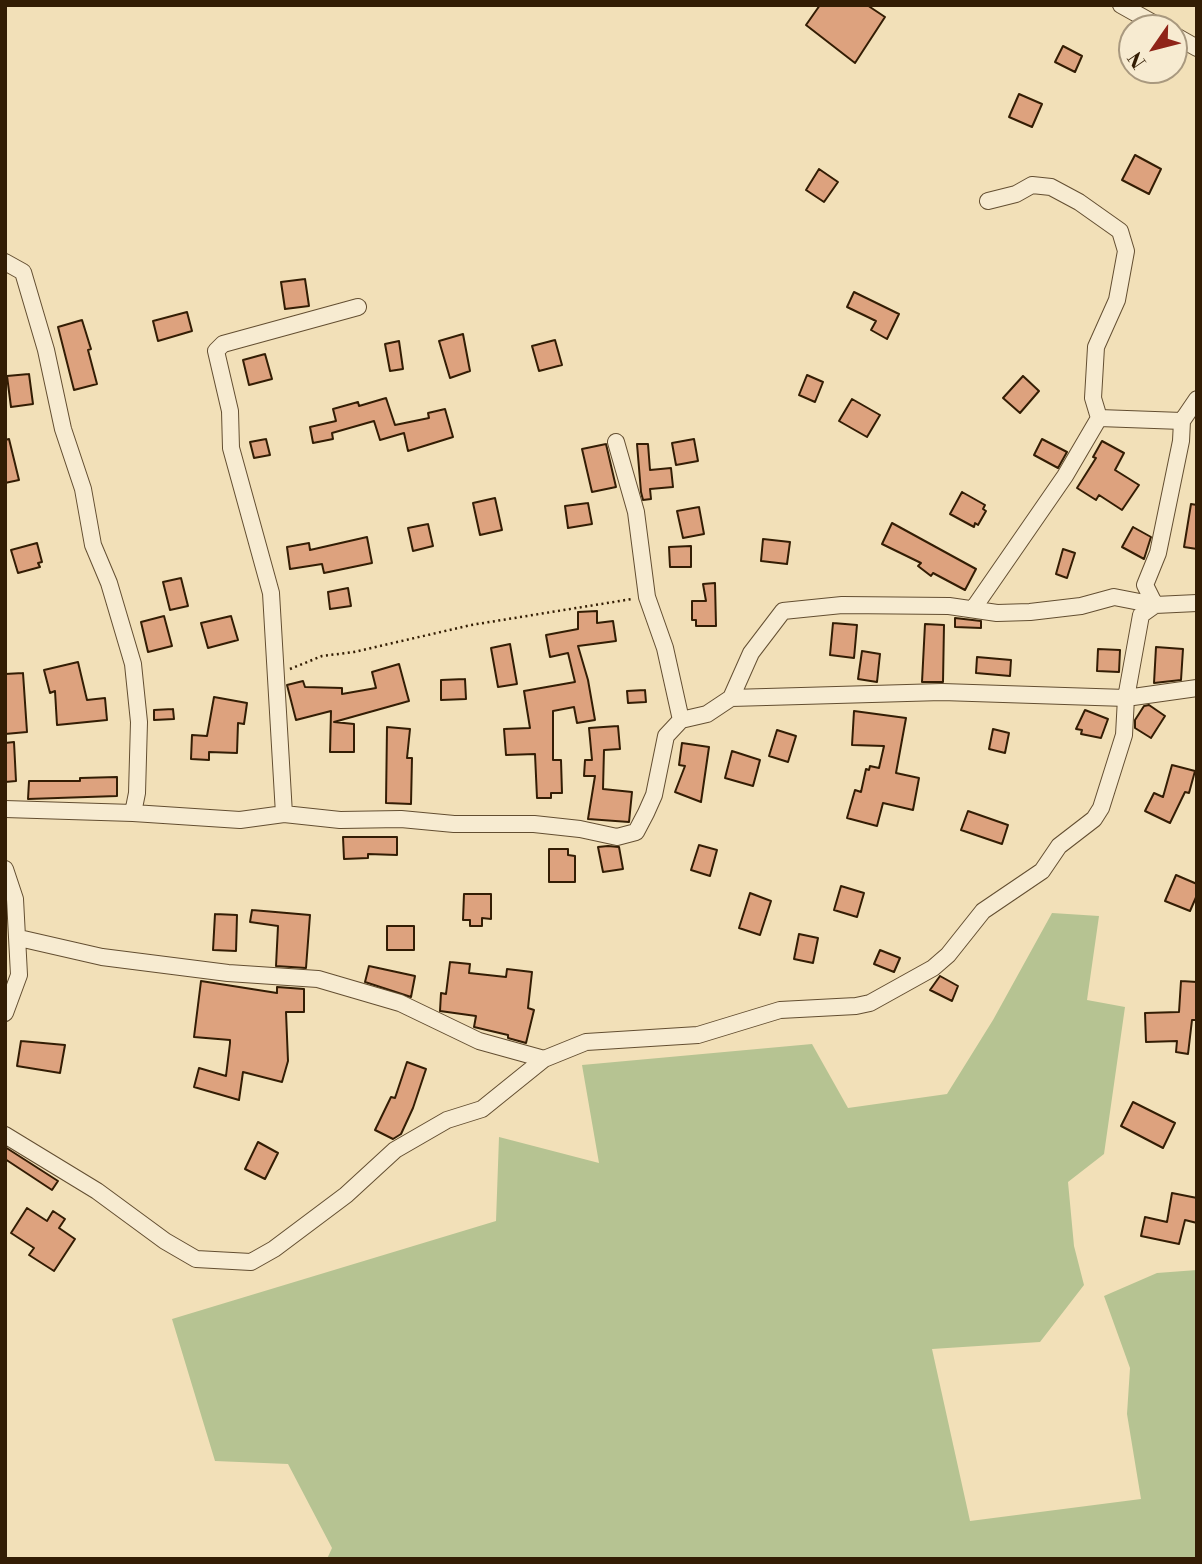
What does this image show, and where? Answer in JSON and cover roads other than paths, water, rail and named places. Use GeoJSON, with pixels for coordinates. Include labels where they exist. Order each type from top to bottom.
{"type":"FeatureCollection","features":[{"type":"Feature","properties":{"kind":"street"},"geometry":{"type":"LineString","coordinates":[[1121,5],[1137,14]]}},
{"type":"Feature","properties":{"kind":"street"},"geometry":{"type":"LineString","coordinates":[[973,610],[1065,477],[1099,418],[1093,398],[1096,347],[1116,300],[1126,251],[1120,231],[1079,202],[1051,187],[1032,185],[1016,194],[988,201]]}},
{"type":"Feature","properties":{"kind":"street"},"geometry":{"type":"LineString","coordinates":[[5,262],[23,272],[46,350],[63,429],[83,489],[93,545],[109,583],[133,664],[139,722],[138,793],[133,813]]}},
{"type":"Feature","properties":{"kind":"street"},"geometry":{"type":"LineString","coordinates":[[284,814],[271,593],[231,448],[230,411],[216,351],[223,344],[358,307]]}},
{"type":"Feature","properties":{"kind":"street"},"geometry":{"type":"LineString","coordinates":[[1155,605],[1145,585],[1158,553],[1181,441],[1182,421],[1197,399]]}},
{"type":"Feature","properties":{"kind":"street"},"geometry":{"type":"LineString","coordinates":[[1099,418],[1182,421]]}},
{"type":"Feature","properties":{"kind":"street"},"geometry":{"type":"LineString","coordinates":[[617,442],[636,512],[647,597],[665,648],[681,720]]}},
{"type":"Feature","properties":{"kind":"street"},"geometry":{"type":"LineString","coordinates":[[731,698],[751,653],[783,611],[842,605],[1030,612],[1081,606],[1114,597],[1155,605],[1197,603]]}},
{"type":"Feature","properties":{"kind":"street"},"geometry":{"type":"LineString","coordinates":[[5,1135],[97,1191],[165,1241],[197,1259],[251,1262],[274,1249],[346,1195],[395,1150],[447,1120],[482,1108],[544,1059],[586,1042],[698,1035],[780,1010],[856,1006],[925,973],[948,955],[983,911],[1042,870],[1059,846],[1094,819],[1124,734],[1126,698],[1141,615],[1155,605]]}},
{"type":"Feature","properties":{"kind":"street"},"geometry":{"type":"LineString","coordinates":[[5,809],[240,820],[284,814],[340,820],[401,819],[454,824],[534,824],[580,829],[617,837],[636,832],[654,794],[666,736],[681,720],[706,714],[731,698],[942,692],[1126,698],[1197,688]]}},
{"type":"Feature","properties":{"kind":"street"},"geometry":{"type":"LineString","coordinates":[[5,869],[19,938],[19,975],[5,1013]]}},
{"type":"Feature","properties":{"kind":"street"},"geometry":{"type":"LineString","coordinates":[[19,938],[102,957],[228,973],[318,979],[400,1003],[479,1041],[544,1059]]}}]}
